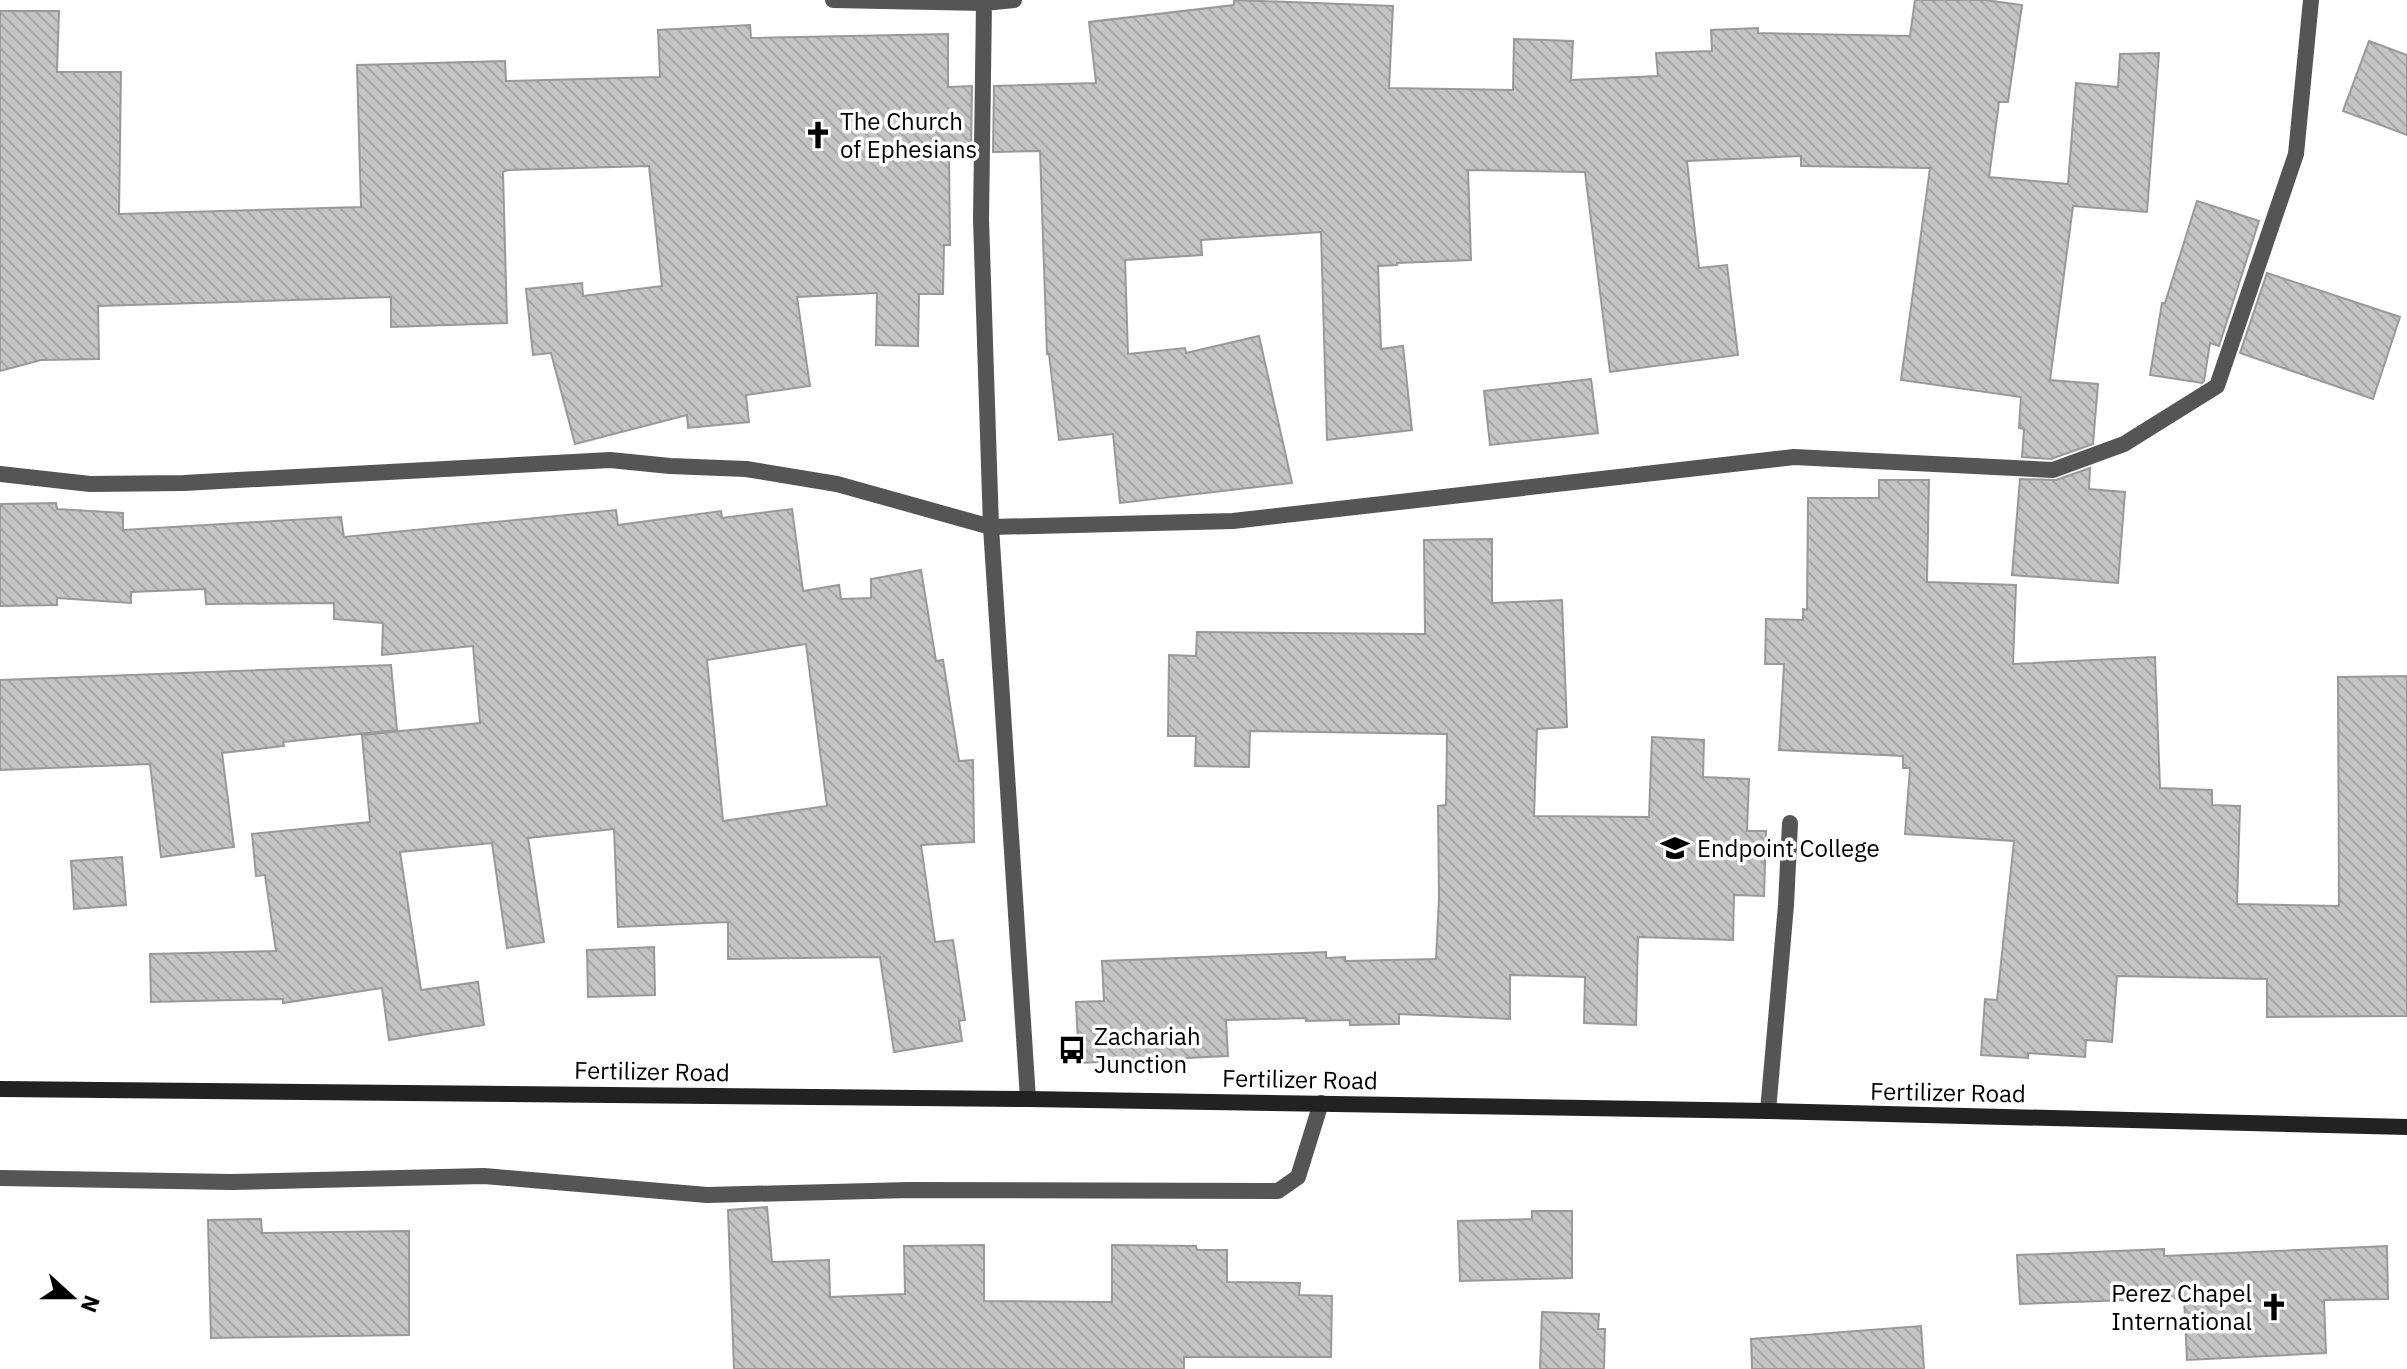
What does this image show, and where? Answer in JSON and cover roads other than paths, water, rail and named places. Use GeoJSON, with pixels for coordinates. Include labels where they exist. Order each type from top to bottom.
{"type":"FeatureCollection","features":[{"type":"Feature","properties":{"kind":"street"},"geometry":{"type":"LineString","coordinates":[[833,0],[984,3],[1014,0]]}},
{"type":"Feature","properties":{"kind":"street"},"geometry":{"type":"LineString","coordinates":[[0,474],[90,484],[184,483],[610,460],[746,469],[837,484],[991,527],[1233,521],[1794,457],[2053,470],[2124,444],[2217,386],[2296,154],[2311,0]]}},
{"type":"Feature","properties":{"kind":"street"},"geometry":{"type":"LineString","coordinates":[[984,3],[981,219],[991,527],[1028,1099]]}},
{"type":"Feature","properties":{"kind":"street"},"geometry":{"type":"LineString","coordinates":[[1768,1111],[1790,823]]}},
{"type":"Feature","properties":{"kind":"street","name":"Fertilizer Road"},"geometry":{"type":"LineString","coordinates":[[0,1089],[1321,1103],[2407,1127]]}},
{"type":"Feature","properties":{"kind":"street"},"geometry":{"type":"LineString","coordinates":[[0,1178],[231,1182],[484,1176],[707,1195],[910,1190],[1278,1191],[1298,1177],[1321,1103]]}},
{"type":"Feature","properties":{"kind":"place","name":"The Church of Ephesians"},"geometry":{"type":"Point","coordinates":[818,135]}},
{"type":"Feature","properties":{"kind":"place","name":"Endpoint College"},"geometry":{"type":"Point","coordinates":[1675,848]}},
{"type":"Feature","properties":{"kind":"place","name":"Zachariah Junction"},"geometry":{"type":"Point","coordinates":[1072,1050]}},
{"type":"Feature","properties":{"kind":"place","name":"Perez Chapel International"},"geometry":{"type":"Point","coordinates":[2274,1307]}}]}
